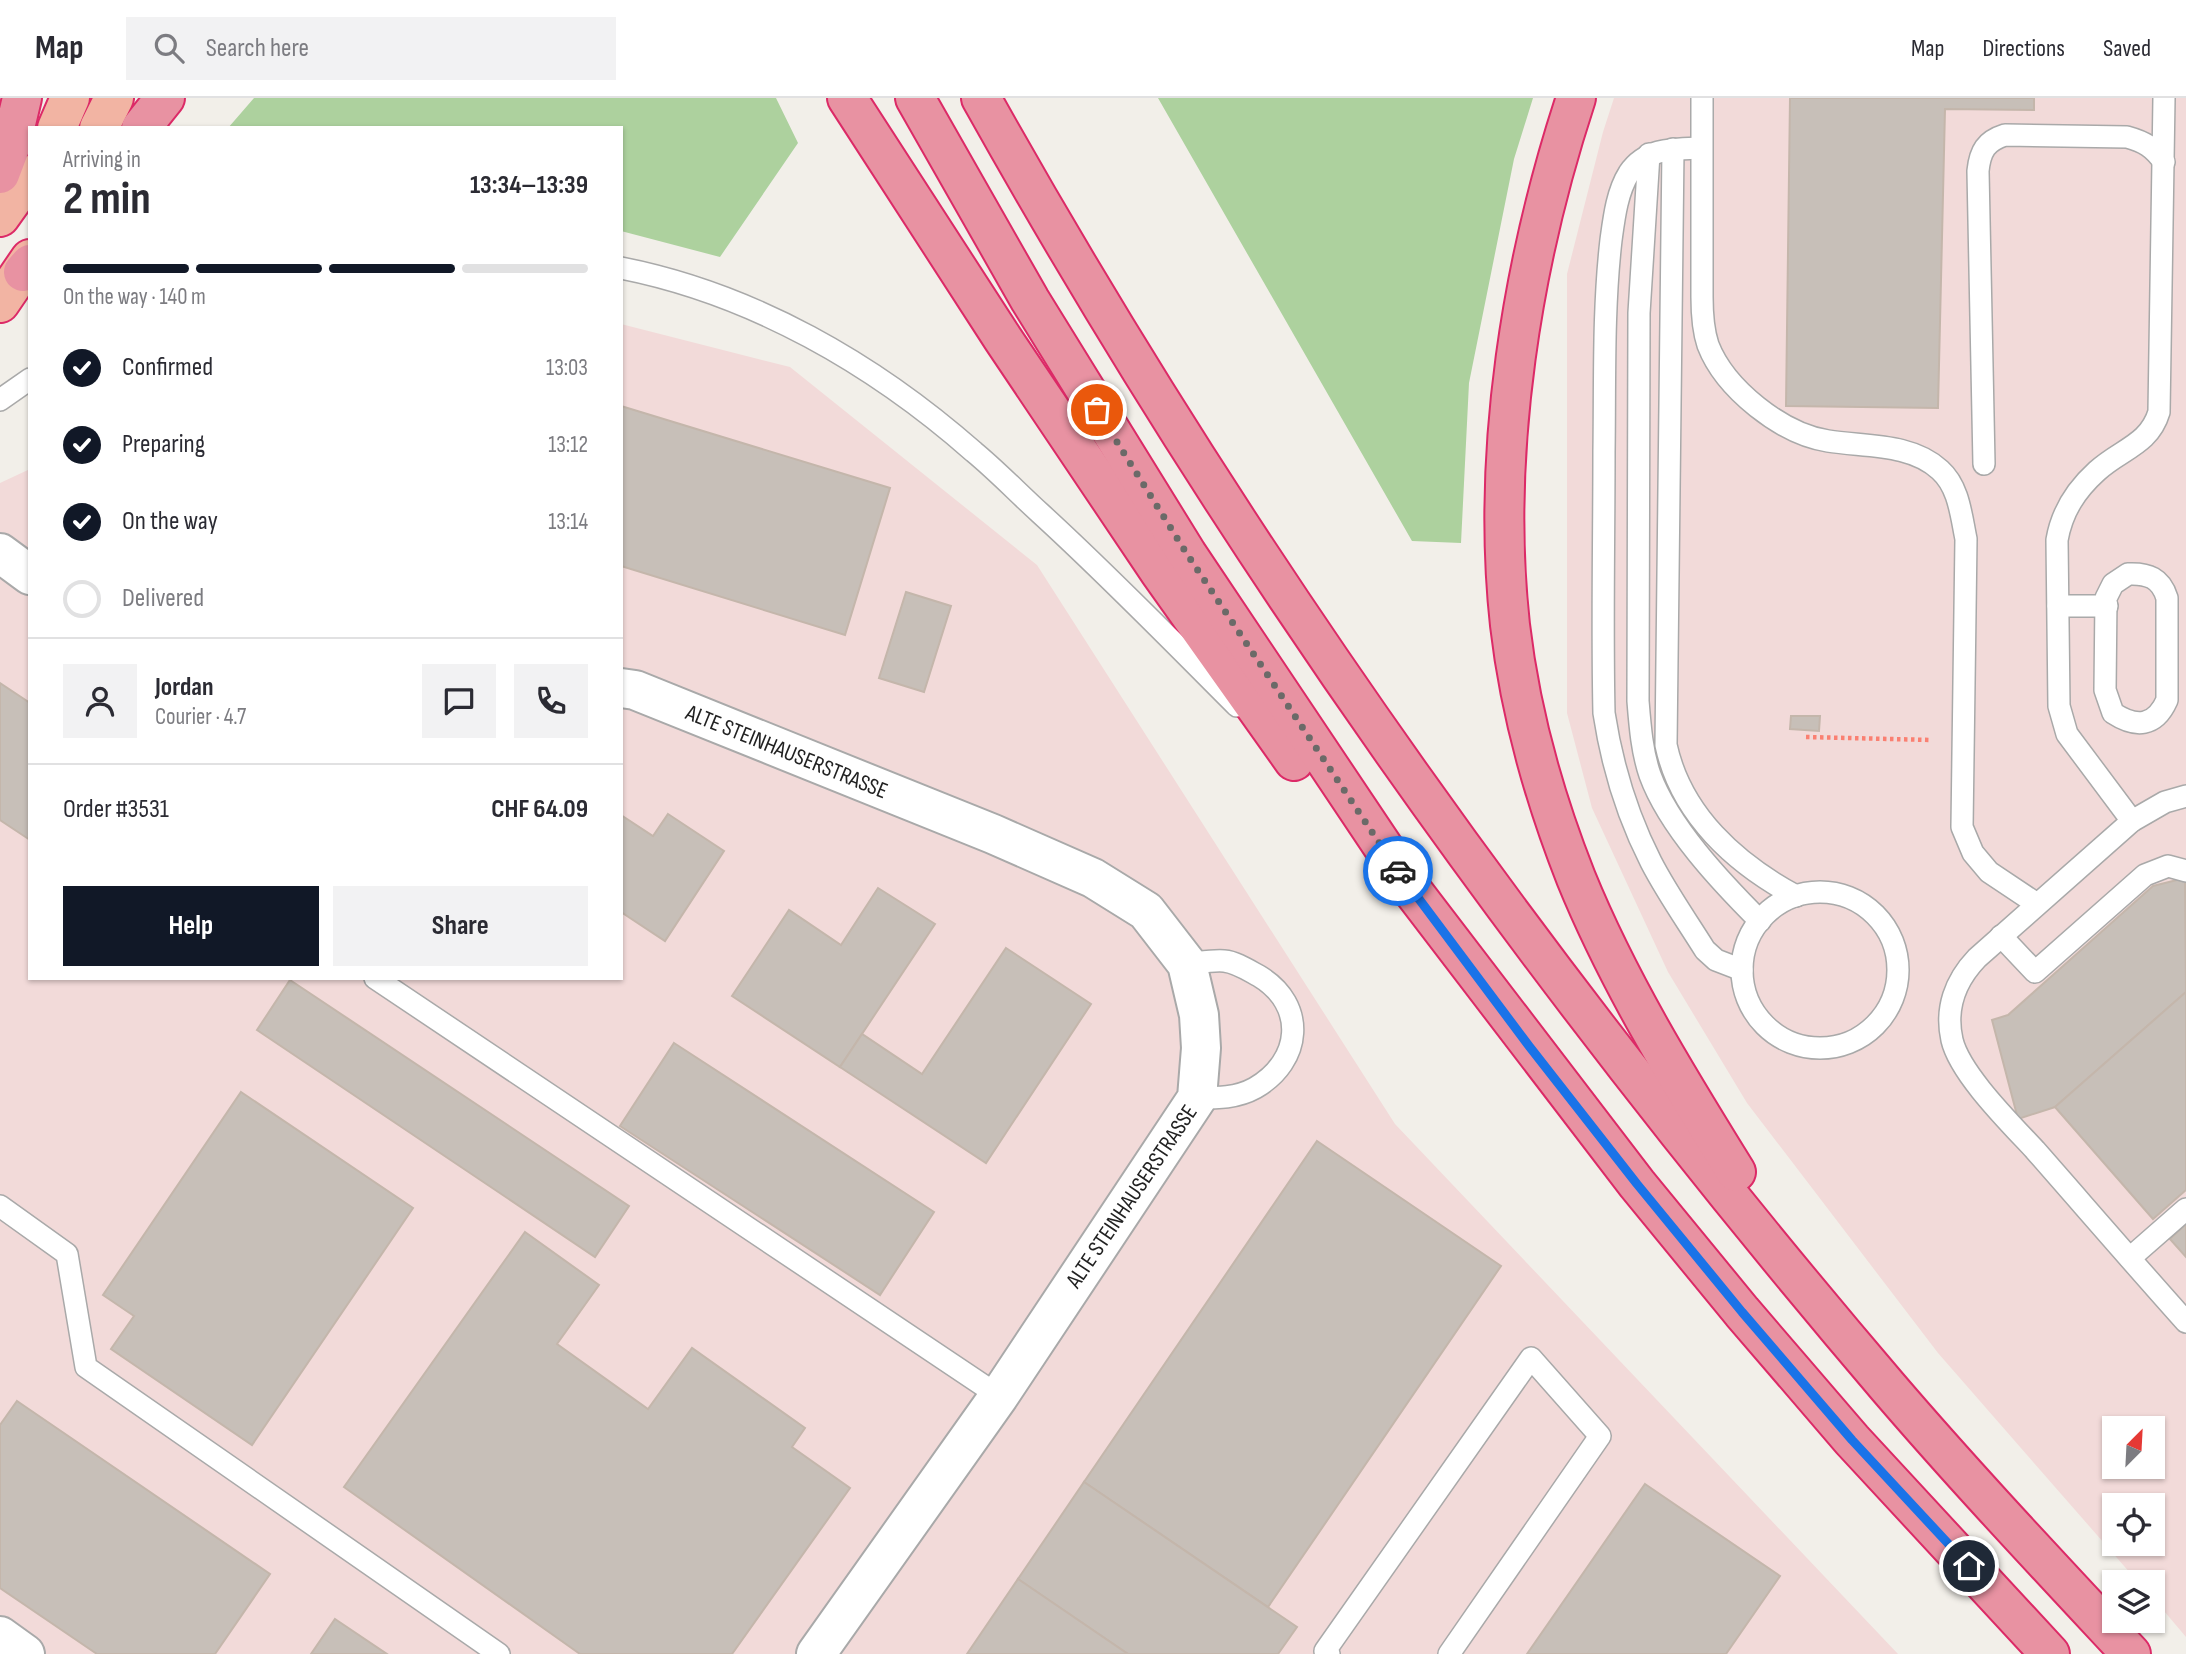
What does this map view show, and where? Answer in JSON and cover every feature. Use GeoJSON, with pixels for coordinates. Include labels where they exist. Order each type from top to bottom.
{"type":"FeatureCollection","features":[{"type":"Feature","properties":{"kind":"highway"},"geometry":{"type":"LineString","coordinates":[[0,174],[11,145],[22,98]]}},
{"type":"Feature","properties":{"kind":"highway"},"geometry":{"type":"LineString","coordinates":[[58,126],[71,98]]}},
{"type":"Feature","properties":{"kind":"highway"},"geometry":{"type":"LineString","coordinates":[[100,126],[114,98]]}},
{"type":"Feature","properties":{"kind":"highway"},"geometry":{"type":"LineString","coordinates":[[143,126],[165,98]]}},
{"type":"Feature","properties":{"kind":"highway"},"geometry":{"type":"LineString","coordinates":[[847,98],[1003,339],[1151,560],[1300,770],[1359,847],[1514,1026]]}},
{"type":"Feature","properties":{"kind":"highway"},"geometry":{"type":"LineString","coordinates":[[915,98],[1030,300],[1187,554],[1412,890],[1637,1184],[1742,1312],[1852,1440],[2050,1654]]}},
{"type":"Feature","properties":{"kind":"highway"},"geometry":{"type":"LineString","coordinates":[[981,98],[1078,267],[1151,386],[1313,639],[1512,918],[1663,1114],[1892,1392],[2130,1654]]}},
{"type":"Feature","properties":{"kind":"highway"},"geometry":{"type":"LineString","coordinates":[[1576,98],[1537,245],[1517,355],[1509,420],[1506,574],[1517,671],[1539,766],[1559,831],[1600,930],[1658,1043],[1815,1300]]}},
{"type":"Feature","properties":{"kind":"highway"},"geometry":{"type":"LineString","coordinates":[[0,217],[28,178]]}},
{"type":"Feature","properties":{"kind":"highway"},"geometry":{"type":"LineString","coordinates":[[0,303],[27,265]]}},
{"type":"Feature","properties":{"kind":"street"},"geometry":{"type":"LineString","coordinates":[[0,553],[28,574]]}},
{"type":"Feature","properties":{"kind":"street","name":"ALTE STEINHAUSERSTRASSE"},"geometry":{"type":"LineString","coordinates":[[623,688],[635,690],[980,829],[1094,878],[1146,911],[1186,964],[1199,1014],[1197,1098],[999,1396],[816,1654]]}},
{"type":"Feature","properties":{"kind":"street"},"geometry":{"type":"LineString","coordinates":[[0,1636],[25,1654]]}},
{"type":"Feature","properties":{"kind":"lane"},"geometry":{"type":"LineString","coordinates":[[1702,98],[1700,148],[1703,321],[1708,343],[1724,372],[1764,413],[1787,428],[1827,441],[1892,449],[1921,457],[1941,470],[1952,485],[1960,506],[1965,539],[1962,827],[1973,853],[1989,872],[2037,904]]}},
{"type":"Feature","properties":{"kind":"lane"},"geometry":{"type":"LineString","coordinates":[[2132,821],[2067,734],[2062,722],[2059,706],[2057,540],[2065,509],[2098,470],[2149,433],[2159,412],[2164,98]]}},
{"type":"Feature","properties":{"kind":"lane"},"geometry":{"type":"LineString","coordinates":[[1984,464],[1978,171],[1984,146],[1993,138],[2005,135],[2127,137],[2143,141],[2155,150],[2164,162]]}},
{"type":"Feature","properties":{"kind":"lane"},"geometry":{"type":"LineString","coordinates":[[1700,148],[1673,149],[1649,154],[1633,168],[1622,189],[1614,219],[1608,263],[1605,330],[1604,713],[1609,747],[1621,790],[1652,864],[1705,950],[1716,960],[1742,970]]}},
{"type":"Feature","properties":{"kind":"lane"},"geometry":{"type":"LineString","coordinates":[[1673,149],[1666,745],[1671,770],[1684,796],[1704,824],[1755,873],[1797,896]]}},
{"type":"Feature","properties":{"kind":"lane"},"geometry":{"type":"LineString","coordinates":[[1649,154],[1639,313],[1638,701],[1642,743],[1650,776],[1666,807],[1696,851],[1760,921]]}},
{"type":"Feature","properties":{"kind":"lane"},"geometry":{"type":"LineString","coordinates":[[623,269],[701,290],[768,316],[828,346],[893,388],[974,451],[1098,565],[1300,770]]}},
{"type":"Feature","properties":{"kind":"lane"},"geometry":{"type":"LineString","coordinates":[[0,400],[28,380]]}},
{"type":"Feature","properties":{"kind":"lane"},"geometry":{"type":"LineString","coordinates":[[2128,574],[2147,574],[2155,578],[2165,590],[2168,605],[2168,692],[2160,713],[2147,722],[2128,722],[2113,713],[2106,698],[2107,606],[2106,598],[2113,584],[2128,574]]}},
{"type":"Feature","properties":{"kind":"lane"},"geometry":{"type":"LineString","coordinates":[[2057,606],[2107,606]]}},
{"type":"Feature","properties":{"kind":"lane"},"geometry":{"type":"LineString","coordinates":[[2181,1307],[2130,1258],[1987,1096],[1956,1052],[1950,1025],[1954,991],[1965,970],[2132,821],[2165,802],[2186,796]]}},
{"type":"Feature","properties":{"kind":"lane"},"geometry":{"type":"LineString","coordinates":[[2001,936],[2035,972],[2145,875],[2168,866],[2186,871]]}},
{"type":"Feature","properties":{"kind":"lane"},"geometry":{"type":"LineString","coordinates":[[1821,892],[1845,896],[1866,907],[1885,926],[1896,951],[1898,977],[1891,1003],[1877,1024],[1855,1040],[1830,1048],[1804,1047],[1779,1037],[1759,1020],[1746,997],[1742,970],[1746,944],[1760,921],[1775,906],[1797,896],[1821,892]]}},
{"type":"Feature","properties":{"kind":"lane"},"geometry":{"type":"LineString","coordinates":[[1186,964],[1224,961],[1244,967],[1270,983],[1285,1000],[1293,1027],[1289,1054],[1276,1074],[1253,1089],[1225,1098],[1197,1098]]}},
{"type":"Feature","properties":{"kind":"lane"},"geometry":{"type":"LineString","coordinates":[[378,980],[999,1396]]}},
{"type":"Feature","properties":{"kind":"lane"},"geometry":{"type":"LineString","coordinates":[[0,1206],[67,1254],[86,1367],[499,1654]]}},
{"type":"Feature","properties":{"kind":"lane"},"geometry":{"type":"LineString","coordinates":[[2130,1258],[2186,1209]]}},
{"type":"Feature","properties":{"kind":"lane"},"geometry":{"type":"LineString","coordinates":[[1329,1654],[1325,1651],[1531,1358],[1600,1436],[1448,1654]]}},
{"type":"Feature","properties":{"kind":"path"},"geometry":{"type":"LineString","coordinates":[[1806,737],[1962,741]]}},
{"type":"Feature","properties":{"kind":"shaded area"},"geometry":{"type":"Polygon","coordinates":[[[1614,98],[2186,98],[2186,1637],[2165,1612],[2165,1570],[2128,1570],[2115,1556],[2165,1556],[2165,1493],[2102,1493],[2102,1541],[1938,1353],[1747,1103],[1668,972],[1592,808],[1567,713],[1567,274],[1614,98]]]}},
{"type":"Feature","properties":{"kind":"shaded area"},"geometry":{"type":"Polygon","coordinates":[[[623,325],[790,367],[1037,565],[1395,1124],[1898,1654],[0,1654],[0,483],[28,470],[28,980],[623,980],[623,325]]]}},
{"type":"Feature","properties":{"kind":"green space"},"geometry":{"type":"Polygon","coordinates":[[[254,98],[776,98],[798,143],[720,257],[623,232],[623,126],[230,126],[254,98]]]}},
{"type":"Feature","properties":{"kind":"green space"},"geometry":{"type":"Polygon","coordinates":[[[1158,98],[1533,98],[1514,159],[1469,383],[1461,543],[1412,541],[1158,98]]]}},
{"type":"Feature","properties":{"kind":"building"},"geometry":{"type":"Polygon","coordinates":[[[1790,98],[2034,98],[2034,110],[1945,109],[1938,408],[1786,406],[1790,98]]]}},
{"type":"Feature","properties":{"kind":"building"},"geometry":{"type":"Polygon","coordinates":[[[623,407],[890,488],[845,635],[623,567],[623,407]]]}},
{"type":"Feature","properties":{"kind":"building"},"geometry":{"type":"Polygon","coordinates":[[[906,592],[951,606],[924,692],[879,678],[906,592]]]}},
{"type":"Feature","properties":{"kind":"building"},"geometry":{"type":"Polygon","coordinates":[[[0,683],[28,702],[28,839],[0,820],[0,683]]]}},
{"type":"Feature","properties":{"kind":"building"},"geometry":{"type":"Polygon","coordinates":[[[1791,716],[1820,716],[1819,731],[1790,729],[1791,716]]]}},
{"type":"Feature","properties":{"kind":"building"},"geometry":{"type":"Polygon","coordinates":[[[668,814],[724,851],[665,941],[623,913],[623,816],[653,836],[668,814]]]}},
{"type":"Feature","properties":{"kind":"building"},"geometry":{"type":"Polygon","coordinates":[[[2185,878],[2186,992],[2055,1107],[2018,1119],[1992,1020],[2008,1015],[2153,886],[2185,878]]]}},
{"type":"Feature","properties":{"kind":"building"},"geometry":{"type":"Polygon","coordinates":[[[878,888],[935,924],[840,1067],[732,996],[789,910],[841,945],[878,888]]]}},
{"type":"Feature","properties":{"kind":"building"},"geometry":{"type":"Polygon","coordinates":[[[1006,948],[1091,1004],[986,1163],[840,1067],[862,1034],[922,1074],[1006,948]]]}},
{"type":"Feature","properties":{"kind":"building"},"geometry":{"type":"Polygon","coordinates":[[[290,980],[629,1206],[595,1257],[257,1030],[290,980]]]}},
{"type":"Feature","properties":{"kind":"building"},"geometry":{"type":"Polygon","coordinates":[[[2186,992],[2186,1190],[2153,1219],[2055,1107],[2186,992]]]}},
{"type":"Feature","properties":{"kind":"building"},"geometry":{"type":"Polygon","coordinates":[[[674,1043],[934,1212],[880,1295],[620,1126],[674,1043]]]}},
{"type":"Feature","properties":{"kind":"building"},"geometry":{"type":"Polygon","coordinates":[[[241,1092],[413,1208],[252,1445],[111,1349],[134,1316],[103,1295],[241,1092]]]}},
{"type":"Feature","properties":{"kind":"building"},"geometry":{"type":"Polygon","coordinates":[[[1317,1141],[1501,1266],[1268,1607],[1084,1482],[1317,1141]]]}},
{"type":"Feature","properties":{"kind":"building"},"geometry":{"type":"Polygon","coordinates":[[[2186,1224],[2186,1257],[2170,1239],[2186,1224]]]}},
{"type":"Feature","properties":{"kind":"building"},"geometry":{"type":"Polygon","coordinates":[[[525,1232],[599,1285],[557,1344],[648,1409],[692,1348],[805,1428],[792,1447],[850,1488],[732,1654],[580,1654],[344,1487],[525,1232]]]}},
{"type":"Feature","properties":{"kind":"building"},"geometry":{"type":"Polygon","coordinates":[[[17,1401],[270,1574],[215,1654],[97,1654],[0,1588],[0,1425],[17,1401]]]}},
{"type":"Feature","properties":{"kind":"building"},"geometry":{"type":"Polygon","coordinates":[[[1084,1482],[1297,1627],[1278,1654],[1128,1654],[1018,1579],[1084,1482]]]}},
{"type":"Feature","properties":{"kind":"building"},"geometry":{"type":"Polygon","coordinates":[[[1645,1484],[1780,1576],[1726,1654],[1527,1654],[1645,1484]]]}},
{"type":"Feature","properties":{"kind":"building"},"geometry":{"type":"Polygon","coordinates":[[[1018,1579],[1128,1654],[967,1654],[1018,1579]]]}},
{"type":"Feature","properties":{"kind":"building"},"geometry":{"type":"Polygon","coordinates":[[[335,1619],[387,1654],[311,1654],[335,1619]]]}},
{"type":"Feature","properties":{"kind":"way so far"},"geometry":{"type":"LineString","coordinates":[[1097,410],[1187,554],[1398,871]]}},
{"type":"Feature","properties":{"kind":"route"},"geometry":{"type":"LineString","coordinates":[[1398,871],[1529,1046],[1742,1312],[1852,1440],[1969,1566]]}}]}
